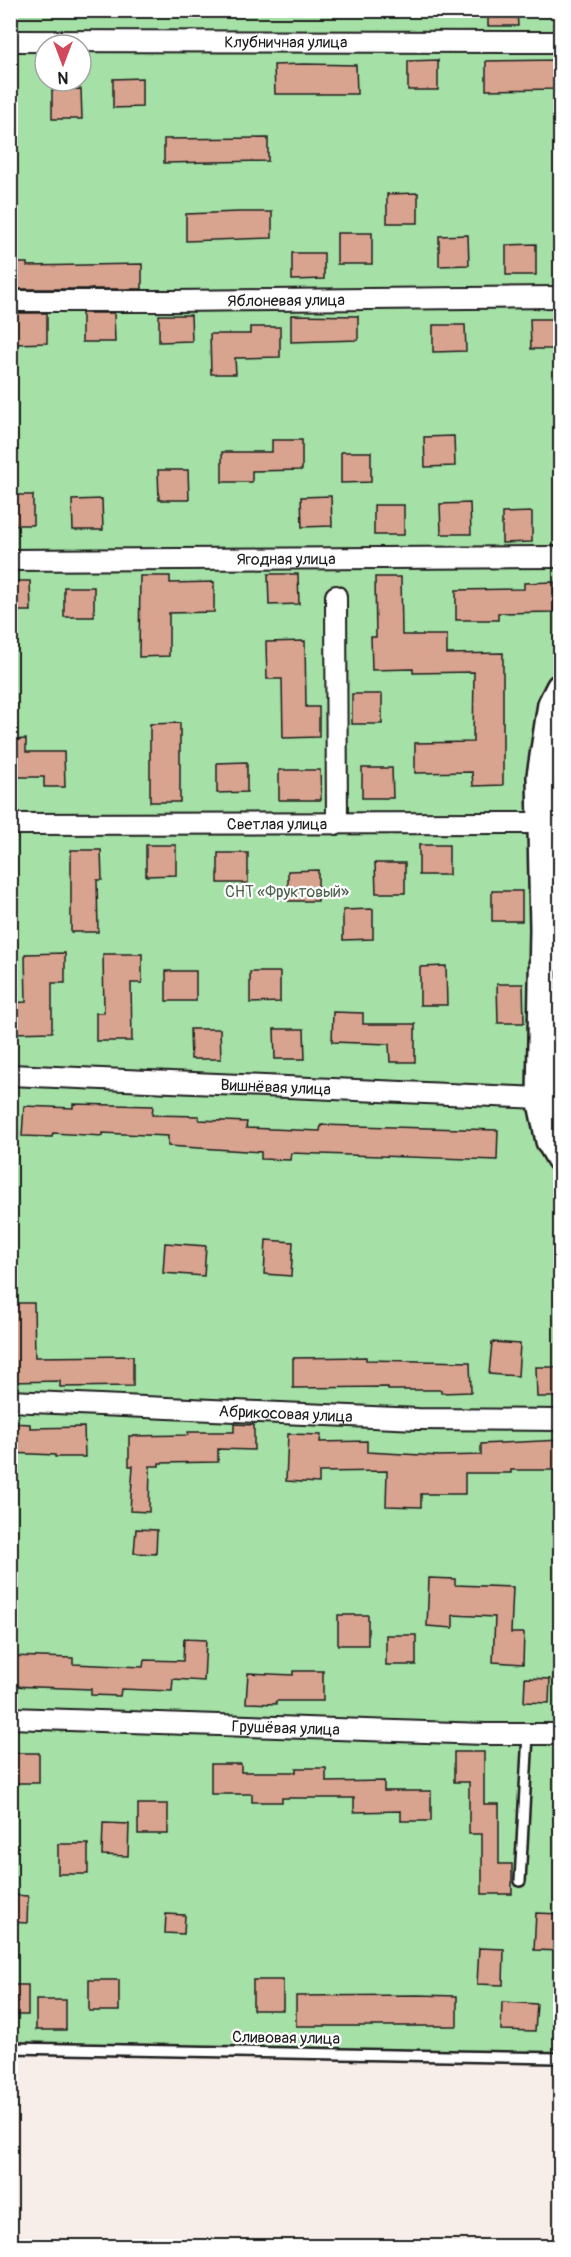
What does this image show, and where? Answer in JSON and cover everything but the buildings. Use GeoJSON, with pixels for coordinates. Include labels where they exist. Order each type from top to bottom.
{"type":"FeatureCollection","features":[{"type":"Feature","properties":{"kind":"street","name":"Клубничная улица"},"geometry":{"type":"LineString","coordinates":[[10,41],[561,42]]}},
{"type":"Feature","properties":{"kind":"street","name":"Яблоневая улица"},"geometry":{"type":"LineString","coordinates":[[10,301],[561,297]]}},
{"type":"Feature","properties":{"kind":"street","name":"Ягодная улица"},"geometry":{"type":"LineString","coordinates":[[10,560],[561,557]]}},
{"type":"Feature","properties":{"kind":"street"},"geometry":{"type":"LineString","coordinates":[[336,596],[337,825]]}},
{"type":"Feature","properties":{"kind":"street"},"geometry":{"type":"LineString","coordinates":[[561,688],[552,704],[541,776],[543,951],[541,1098],[550,1142],[561,1158]]}},
{"type":"Feature","properties":{"kind":"street","name":"Светлая улица"},"geometry":{"type":"LineString","coordinates":[[10,825],[542,824]]}},
{"type":"Feature","properties":{"kind":"street","name":"Вишнёвая улица"},"geometry":{"type":"LineString","coordinates":[[10,1076],[541,1098]]}},
{"type":"Feature","properties":{"kind":"street","name":"Абрикосовая улица"},"geometry":{"type":"LineString","coordinates":[[10,1401],[418,1419],[561,1420]]}},
{"type":"Feature","properties":{"kind":"street","name":"Грушёвая улица"},"geometry":{"type":"LineString","coordinates":[[10,1718],[561,1734]]}},
{"type":"Feature","properties":{"kind":"lane"},"geometry":{"type":"LineString","coordinates":[[520,1881],[528,1734]]}},
{"type":"Feature","properties":{"kind":"lane","name":"Сливовая улица"},"geometry":{"type":"LineString","coordinates":[[10,2048],[561,2058]]}},
{"type":"Feature","properties":{"kind":"green space","name":"СНТ «Фруктовый»"},"geometry":{"type":"Polygon","coordinates":[[[10,11],[560,11],[560,1028],[558,1048],[560,1088],[560,2061],[320,2052],[11,2053],[10,11]]]}}]}
